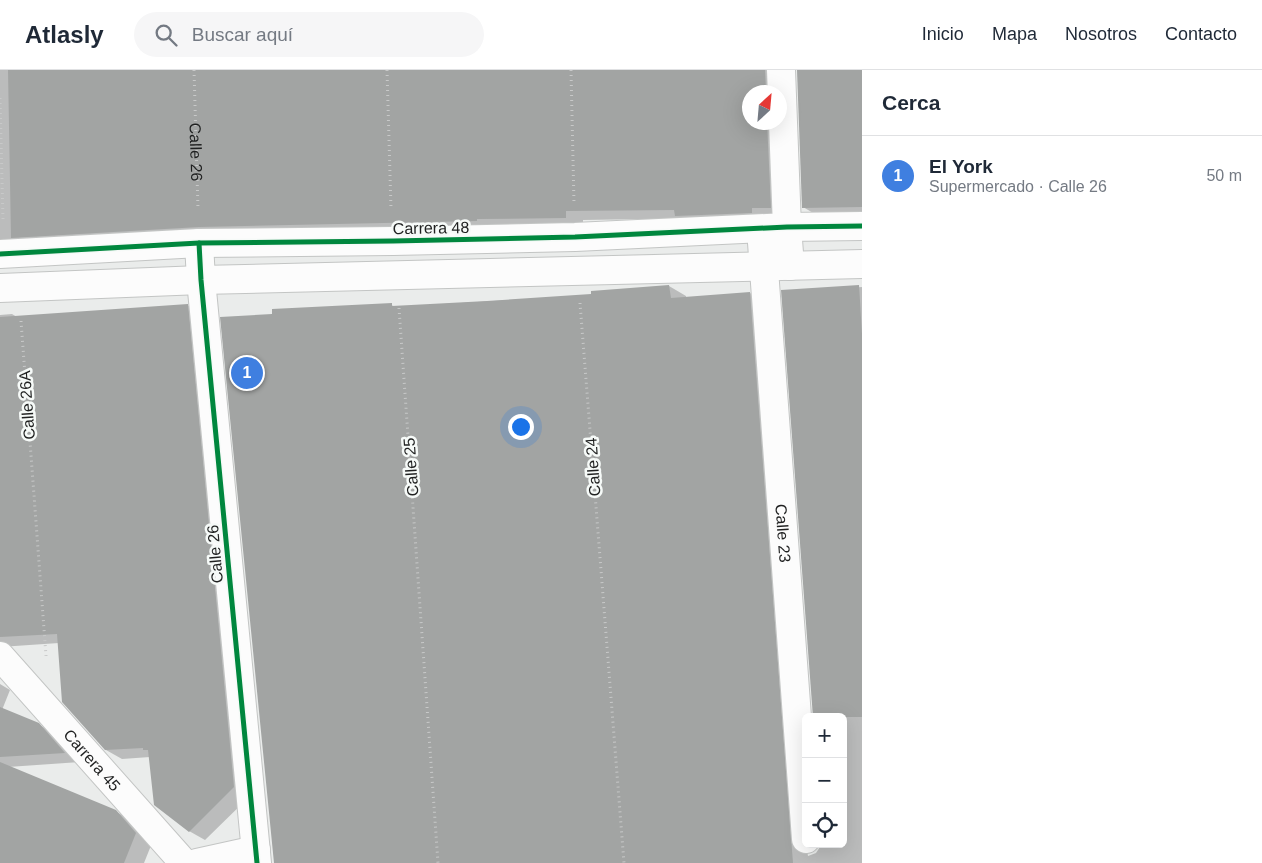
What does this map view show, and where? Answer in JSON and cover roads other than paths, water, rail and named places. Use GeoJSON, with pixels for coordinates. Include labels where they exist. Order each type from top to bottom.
{"type":"FeatureCollection","features":[{"type":"Feature","properties":{"kind":"street","name":"Calle 23"},"geometry":{"type":"LineString","coordinates":[[781,70],[774,228],[778,266],[804,803]]}},
{"type":"Feature","properties":{"kind":"street","name":"Carrera 48"},"geometry":{"type":"LineString","coordinates":[[2,254],[199,243],[393,241],[862,226]]}},
{"type":"Feature","properties":{"kind":"street","name":"Calle 26"},"geometry":{"type":"LineString","coordinates":[[199,243],[256,857]]}},
{"type":"Feature","properties":{"kind":"street"},"geometry":{"type":"LineString","coordinates":[[9,288],[201,280],[862,264]]}},
{"type":"Feature","properties":{"kind":"street","name":"Carrera 45"},"geometry":{"type":"LineString","coordinates":[[0,656],[184,863]]}},
{"type":"Feature","properties":{"kind":"street"},"geometry":{"type":"LineString","coordinates":[[806,848],[808,863]]}},
{"type":"Feature","properties":{"kind":"street"},"geometry":{"type":"LineString","coordinates":[[197,863],[256,857]]}},
{"type":"Feature","properties":{"kind":"place","name":"El York"},"geometry":{"type":"Point","coordinates":[247,373]}}]}
